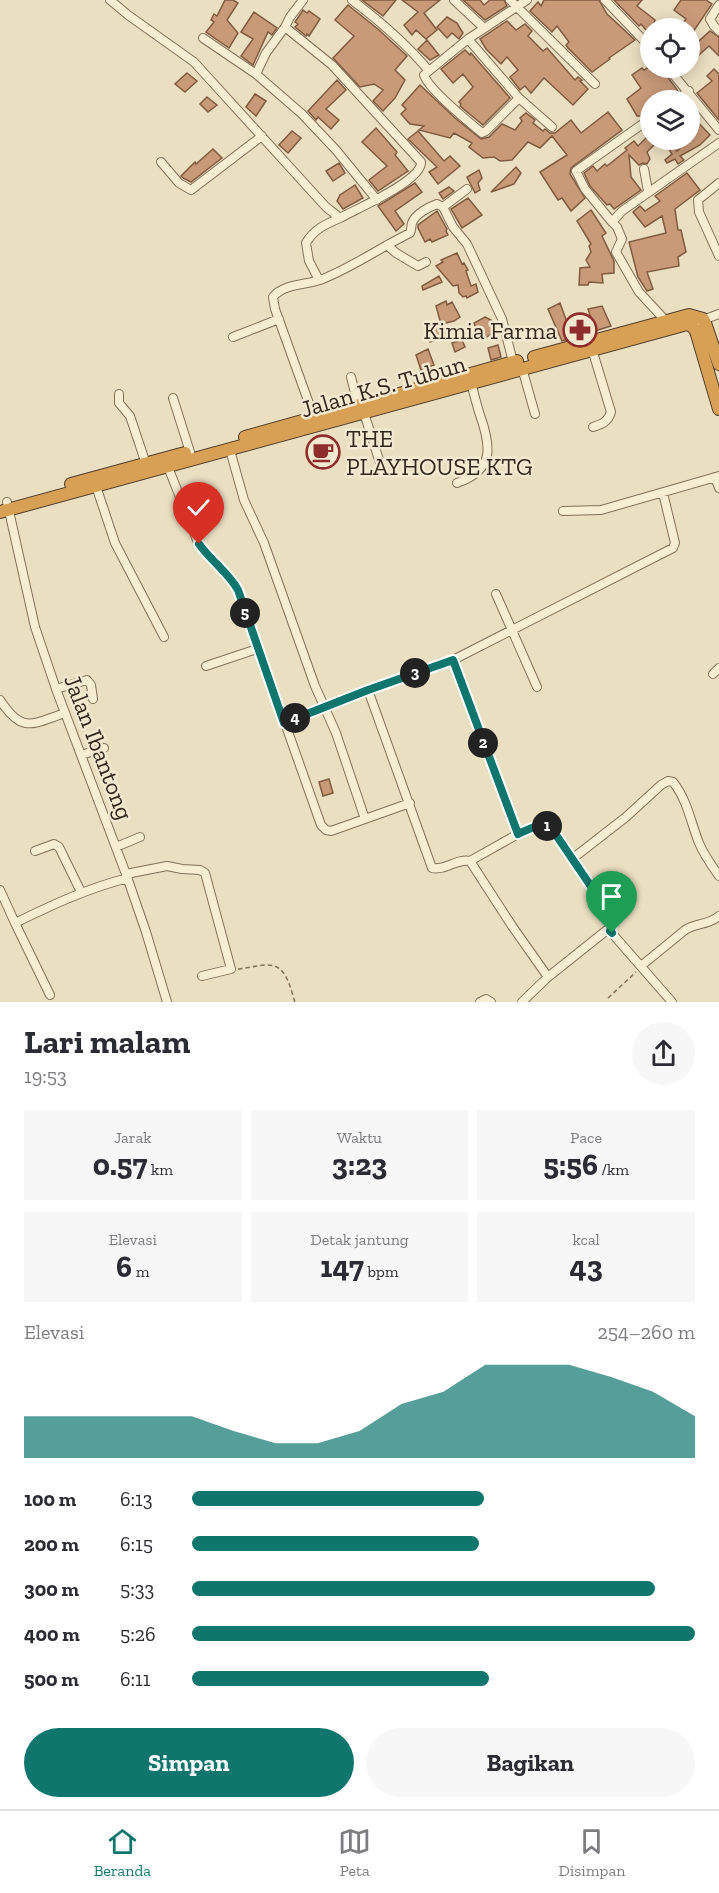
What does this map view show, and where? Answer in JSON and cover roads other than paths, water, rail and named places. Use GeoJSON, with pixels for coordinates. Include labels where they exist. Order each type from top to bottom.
{"type":"FeatureCollection","features":[{"type":"Feature","properties":{"kind":"highway","name":"Jalan K.S. Tubun"},"geometry":{"type":"LineString","coordinates":[[4,507],[96,486],[147,466],[230,450],[316,422],[518,365],[665,320],[689,315],[697,323]]}},
{"type":"Feature","properties":{"kind":"highway","name":"Jalan K.S. Tubun"},"geometry":{"type":"LineString","coordinates":[[518,365],[697,323]]}},
{"type":"Feature","properties":{"kind":"highway"},"geometry":{"type":"LineString","coordinates":[[719,364],[708,328],[697,323],[696,331],[719,409]]}},
{"type":"Feature","properties":{"kind":"highway","name":"Jalan K.S. Tubun"},"geometry":{"type":"LineString","coordinates":[[166,462],[190,452],[316,422]]}},
{"type":"Feature","properties":{"kind":"highway","name":"Jalan K.S. Tubun"},"geometry":{"type":"LineString","coordinates":[[4,507],[131,472]]}},
{"type":"Feature","properties":{"kind":"street"},"geometry":{"type":"LineString","coordinates":[[110,0],[194,62],[326,207],[340,218]]}},
{"type":"Feature","properties":{"kind":"street"},"geometry":{"type":"LineString","coordinates":[[256,74],[266,53],[303,0]]}},
{"type":"Feature","properties":{"kind":"street"},"geometry":{"type":"LineString","coordinates":[[352,0],[410,48],[429,70]]}},
{"type":"Feature","properties":{"kind":"street"},"geometry":{"type":"LineString","coordinates":[[454,0],[484,28]]}},
{"type":"Feature","properties":{"kind":"street"},"geometry":{"type":"LineString","coordinates":[[519,98],[482,133],[425,79],[424,75],[512,3],[527,0]]}},
{"type":"Feature","properties":{"kind":"street"},"geometry":{"type":"LineString","coordinates":[[605,0],[640,37]]}},
{"type":"Feature","properties":{"kind":"street"},"geometry":{"type":"LineString","coordinates":[[512,3],[595,84]]}},
{"type":"Feature","properties":{"kind":"street"},"geometry":{"type":"LineString","coordinates":[[719,5],[710,19],[719,31]]}},
{"type":"Feature","properties":{"kind":"street"},"geometry":{"type":"LineString","coordinates":[[285,27],[332,65],[421,162],[420,170],[377,200],[358,207],[315,231],[306,243],[309,261],[319,280]]}},
{"type":"Feature","properties":{"kind":"street"},"geometry":{"type":"LineString","coordinates":[[203,38],[256,74],[302,114],[336,150],[377,200]]}},
{"type":"Feature","properties":{"kind":"street"},"geometry":{"type":"LineString","coordinates":[[468,39],[519,98],[552,127]]}},
{"type":"Feature","properties":{"kind":"street"},"geometry":{"type":"LineString","coordinates":[[677,78],[687,90]]}},
{"type":"Feature","properties":{"kind":"street"},"geometry":{"type":"LineString","coordinates":[[700,106],[719,130]]}},
{"type":"Feature","properties":{"kind":"street"},"geometry":{"type":"LineString","coordinates":[[640,126],[576,171],[585,189],[617,227],[622,239],[616,252],[621,262],[639,292],[665,320]]}},
{"type":"Feature","properties":{"kind":"street"},"geometry":{"type":"LineString","coordinates":[[161,162],[179,183],[191,190],[262,136]]}},
{"type":"Feature","properties":{"kind":"street"},"geometry":{"type":"LineString","coordinates":[[612,222],[622,211],[719,143]]}},
{"type":"Feature","properties":{"kind":"street"},"geometry":{"type":"LineString","coordinates":[[644,169],[648,192]]}},
{"type":"Feature","properties":{"kind":"street"},"geometry":{"type":"LineString","coordinates":[[719,183],[698,200],[699,212],[719,256]]}},
{"type":"Feature","properties":{"kind":"street"},"geometry":{"type":"LineString","coordinates":[[443,207],[467,189]]}},
{"type":"Feature","properties":{"kind":"street"},"geometry":{"type":"LineString","coordinates":[[316,422],[273,302],[275,294],[319,280],[360,262],[410,233],[412,222],[437,204],[443,207],[453,227],[467,244],[499,312],[535,414]]}},
{"type":"Feature","properties":{"kind":"street"},"geometry":{"type":"LineString","coordinates":[[387,245],[418,266],[426,262]]}},
{"type":"Feature","properties":{"kind":"street"},"geometry":{"type":"LineString","coordinates":[[697,323],[719,314]]}},
{"type":"Feature","properties":{"kind":"street"},"geometry":{"type":"LineString","coordinates":[[233,337],[279,319]]}},
{"type":"Feature","properties":{"kind":"street"},"geometry":{"type":"LineString","coordinates":[[592,349],[610,412],[606,421],[593,427]]}},
{"type":"Feature","properties":{"kind":"street"},"geometry":{"type":"LineString","coordinates":[[351,377],[381,466]]}},
{"type":"Feature","properties":{"kind":"street"},"geometry":{"type":"LineString","coordinates":[[458,483],[478,473],[486,463],[488,454],[487,434],[470,379]]}},
{"type":"Feature","properties":{"kind":"street"},"geometry":{"type":"LineString","coordinates":[[119,394],[118,401],[130,416],[147,466]]}},
{"type":"Feature","properties":{"kind":"street"},"geometry":{"type":"LineString","coordinates":[[173,398],[190,452]]}},
{"type":"Feature","properties":{"kind":"street"},"geometry":{"type":"LineString","coordinates":[[230,450],[244,500],[264,543],[310,676],[345,759],[365,819]]}},
{"type":"Feature","properties":{"kind":"street"},"geometry":{"type":"LineString","coordinates":[[166,462],[199,544],[238,590],[257,649],[323,828],[331,831],[410,803]]}},
{"type":"Feature","properties":{"kind":"street"},"geometry":{"type":"LineString","coordinates":[[563,511],[601,510],[717,477],[719,488]]}},
{"type":"Feature","properties":{"kind":"street"},"geometry":{"type":"LineString","coordinates":[[96,486],[116,543],[164,637]]}},
{"type":"Feature","properties":{"kind":"street"},"geometry":{"type":"LineString","coordinates":[[284,723],[324,706],[453,660],[673,548],[675,543],[663,493]]}},
{"type":"Feature","properties":{"kind":"street","name":"Jalan Ibantong"},"geometry":{"type":"LineString","coordinates":[[4,507],[35,627],[127,876],[167,1002]]}},
{"type":"Feature","properties":{"kind":"street"},"geometry":{"type":"LineString","coordinates":[[496,594],[537,687]]}},
{"type":"Feature","properties":{"kind":"street"},"geometry":{"type":"LineString","coordinates":[[206,666],[257,649]]}},
{"type":"Feature","properties":{"kind":"street"},"geometry":{"type":"LineString","coordinates":[[453,660],[518,834]]}},
{"type":"Feature","properties":{"kind":"street"},"geometry":{"type":"LineString","coordinates":[[56,689],[87,680],[91,685],[93,699]]}},
{"type":"Feature","properties":{"kind":"street"},"geometry":{"type":"LineString","coordinates":[[368,690],[432,868],[438,869],[463,860],[470,861],[518,834],[540,826],[549,826],[605,907],[612,926],[610,931],[672,1002]]}},
{"type":"Feature","properties":{"kind":"street"},"geometry":{"type":"LineString","coordinates":[[0,700],[13,718],[25,724],[65,713]]}},
{"type":"Feature","properties":{"kind":"street"},"geometry":{"type":"LineString","coordinates":[[81,755],[104,748]]}},
{"type":"Feature","properties":{"kind":"street"},"geometry":{"type":"LineString","coordinates":[[572,859],[626,817],[661,785],[673,782],[690,816],[699,843],[719,876]]}},
{"type":"Feature","properties":{"kind":"street"},"geometry":{"type":"LineString","coordinates":[[116,847],[140,837]]}},
{"type":"Feature","properties":{"kind":"street"},"geometry":{"type":"LineString","coordinates":[[35,851],[54,844],[59,847],[81,892]]}},
{"type":"Feature","properties":{"kind":"street"},"geometry":{"type":"LineString","coordinates":[[470,861],[548,977]]}},
{"type":"Feature","properties":{"kind":"street"},"geometry":{"type":"LineString","coordinates":[[15,923],[81,892],[127,876],[167,866],[203,870],[231,969],[202,976]]}},
{"type":"Feature","properties":{"kind":"street"},"geometry":{"type":"LineString","coordinates":[[1,893],[50,995]]}},
{"type":"Feature","properties":{"kind":"street"},"geometry":{"type":"LineString","coordinates":[[641,966],[691,926],[710,922],[719,916]]}},
{"type":"Feature","properties":{"kind":"street"},"geometry":{"type":"LineString","coordinates":[[522,1002],[548,977],[612,926]]}},
{"type":"Feature","properties":{"kind":"street"},"geometry":{"type":"LineString","coordinates":[[480,1002],[486,999],[491,1002]]}},
{"type":"Feature","properties":{"kind":"place","name":"Kimia Farma"},"geometry":{"type":"Point","coordinates":[580,330]}},
{"type":"Feature","properties":{"kind":"place","name":"THE PLAYHOUSE KTG"},"geometry":{"type":"Point","coordinates":[323,452]}}]}
